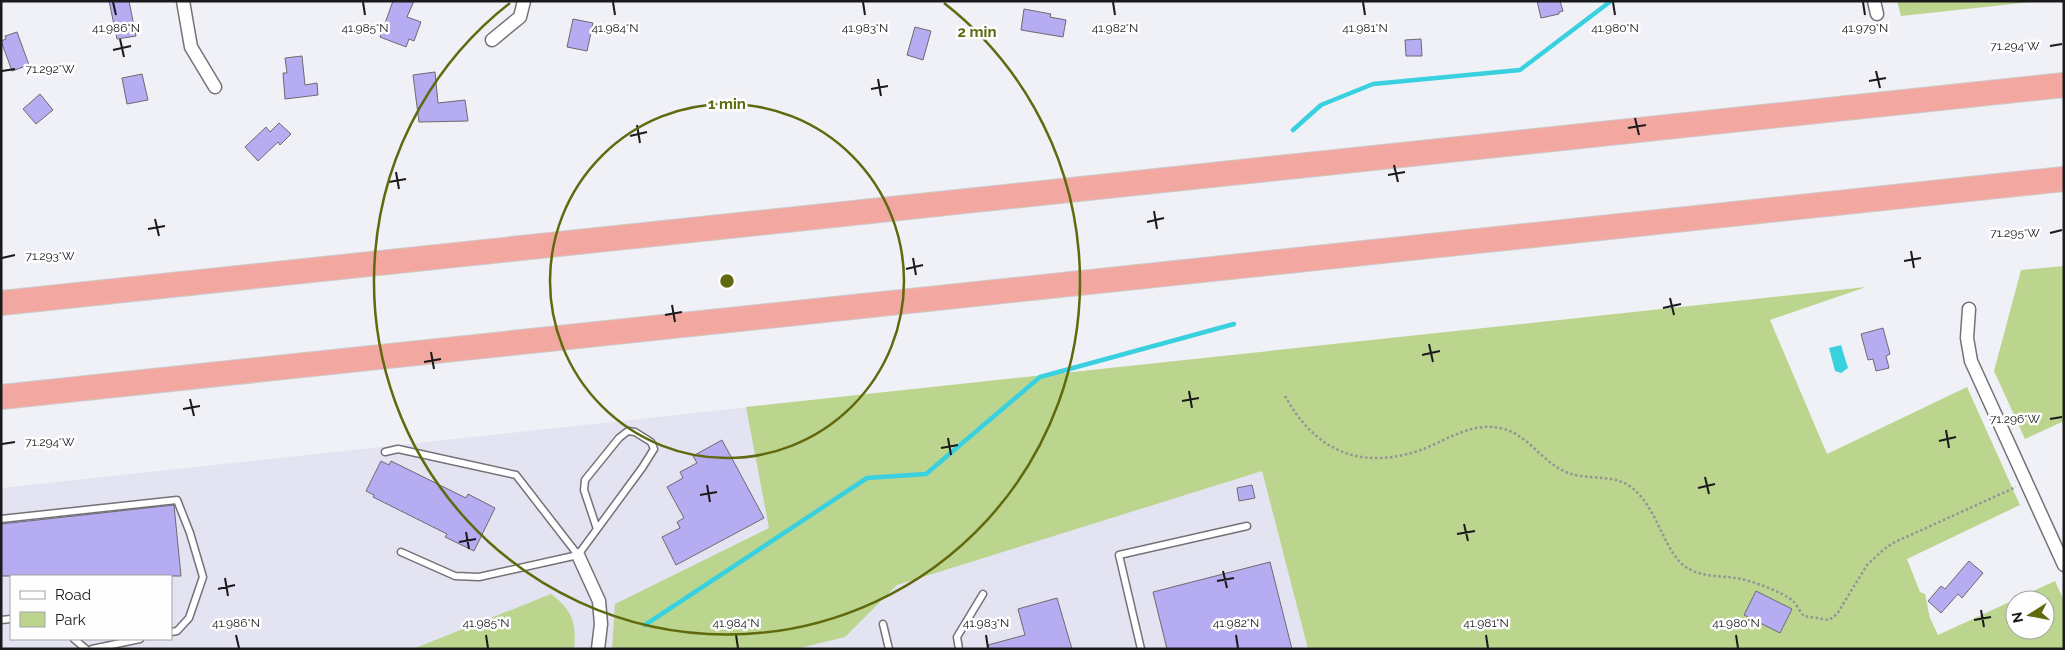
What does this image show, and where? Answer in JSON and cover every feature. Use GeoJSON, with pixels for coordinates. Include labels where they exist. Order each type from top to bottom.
{"type":"FeatureCollection","features":[{"type":"Feature","properties":{"kind":"highway"},"geometry":{"type":"LineString","coordinates":[[1,303],[2064,85]]}},
{"type":"Feature","properties":{"kind":"highway"},"geometry":{"type":"LineString","coordinates":[[1,397],[2064,179]]}},
{"type":"Feature","properties":{"kind":"street"},"geometry":{"type":"LineString","coordinates":[[183,1],[191,47],[215,87]]}},
{"type":"Feature","properties":{"kind":"street"},"geometry":{"type":"LineString","coordinates":[[492,40],[520,17],[524,1]]}},
{"type":"Feature","properties":{"kind":"street"},"geometry":{"type":"LineString","coordinates":[[1874,1],[1877,14]]}},
{"type":"Feature","properties":{"kind":"street"},"geometry":{"type":"LineString","coordinates":[[1969,309],[1967,338],[1971,361],[2064,565]]}},
{"type":"Feature","properties":{"kind":"street"},"geometry":{"type":"LineString","coordinates":[[578,555],[600,601],[601,624],[598,649]]}},
{"type":"Feature","properties":{"kind":"lane"},"geometry":{"type":"LineString","coordinates":[[401,552],[455,576],[479,576],[578,555],[652,455],[654,449],[651,442],[635,432],[628,431],[619,438],[585,480],[584,490],[597,529]]}},
{"type":"Feature","properties":{"kind":"lane"},"geometry":{"type":"LineString","coordinates":[[386,452],[398,449],[516,475],[578,555]]}},
{"type":"Feature","properties":{"kind":"lane"},"geometry":{"type":"LineString","coordinates":[[1,519],[177,500],[190,533],[203,577],[189,618],[177,631],[172,632]]}},
{"type":"Feature","properties":{"kind":"lane"},"geometry":{"type":"LineString","coordinates":[[1141,649],[1119,555],[1248,526]]}},
{"type":"Feature","properties":{"kind":"lane"},"geometry":{"type":"LineString","coordinates":[[959,649],[957,637],[984,594]]}},
{"type":"Feature","properties":{"kind":"lane"},"geometry":{"type":"LineString","coordinates":[[883,624],[889,649]]}},
{"type":"Feature","properties":{"kind":"lane"},"geometry":{"type":"LineString","coordinates":[[75,640],[86,649]]}},
{"type":"Feature","properties":{"kind":"lane"},"geometry":{"type":"LineString","coordinates":[[92,649],[135,640]]}},
{"type":"Feature","properties":{"kind":"path"},"geometry":{"type":"LineString","coordinates":[[1285,396],[1295,415],[1324,444],[1346,454],[1371,457],[1392,456],[1418,451],[1473,428],[1488,426],[1505,429],[1522,437],[1547,460],[1564,471],[1576,476],[1616,480],[1631,487],[1656,518],[1678,562],[1689,569],[1702,575],[1740,579],[1784,595],[1795,602],[1804,616],[1819,619],[1829,620],[1836,614],[1867,565],[1893,543],[2026,482]]}},
{"type":"Feature","properties":{"kind":"shaded area"},"geometry":{"type":"Polygon","coordinates":[[[1232,355],[1308,649],[1,649],[1,488],[1232,355]]]}},
{"type":"Feature","properties":{"kind":"green space"},"geometry":{"type":"Polygon","coordinates":[[[1897,1],[2041,1],[1901,16],[1897,1]]]}},
{"type":"Feature","properties":{"kind":"green space"},"geometry":{"type":"Polygon","coordinates":[[[2064,266],[2064,421],[2025,439],[1994,371],[2021,270],[2064,266]]]}},
{"type":"Feature","properties":{"kind":"green space"},"geometry":{"type":"Polygon","coordinates":[[[1866,287],[1770,320],[1827,454],[1967,387],[2020,505],[1907,559],[1920,592],[1925,594],[1930,618],[1938,635],[2005,604],[2005,640],[2055,640],[2055,590],[2036,590],[2055,581],[2064,601],[2064,649],[1308,649],[1262,471],[897,585],[845,637],[796,649],[612,649],[615,604],[769,528],[746,407],[1866,287]]]}},
{"type":"Feature","properties":{"kind":"green space"},"geometry":{"type":"Polygon","coordinates":[[[551,594],[563,605],[571,617],[575,640],[574,649],[413,649],[551,594]]]}},
{"type":"Feature","properties":{"kind":"water"},"geometry":{"type":"Polygon","coordinates":[[[1841,345],[1848,368],[1841,373],[1835,371],[1829,348],[1841,345]]]}},
{"type":"Feature","properties":{"kind":"building"},"geometry":{"type":"Polygon","coordinates":[[[109,1],[129,1],[136,36],[117,39],[109,1]]]}},
{"type":"Feature","properties":{"kind":"building"},"geometry":{"type":"Polygon","coordinates":[[[393,1],[414,1],[407,17],[421,22],[414,41],[409,39],[406,47],[380,37],[393,1]]]}},
{"type":"Feature","properties":{"kind":"building"},"geometry":{"type":"Polygon","coordinates":[[[1537,1],[1560,1],[1563,11],[1559,12],[1559,14],[1541,18],[1537,1]]]}},
{"type":"Feature","properties":{"kind":"building"},"geometry":{"type":"Polygon","coordinates":[[[1024,9],[1051,14],[1050,17],[1066,20],[1063,37],[1021,30],[1024,9]]]}},
{"type":"Feature","properties":{"kind":"building"},"geometry":{"type":"Polygon","coordinates":[[[573,19],[593,23],[587,51],[567,47],[573,19]]]}},
{"type":"Feature","properties":{"kind":"building"},"geometry":{"type":"Polygon","coordinates":[[[915,27],[931,31],[923,60],[907,55],[915,27]]]}},
{"type":"Feature","properties":{"kind":"building"},"geometry":{"type":"Polygon","coordinates":[[[17,32],[29,65],[12,71],[1,41],[6,39],[5,36],[17,32]]]}},
{"type":"Feature","properties":{"kind":"building"},"geometry":{"type":"Polygon","coordinates":[[[1421,39],[1422,56],[1406,56],[1405,40],[1421,39]]]}},
{"type":"Feature","properties":{"kind":"building"},"geometry":{"type":"Polygon","coordinates":[[[302,56],[305,85],[317,83],[318,95],[285,99],[283,73],[287,73],[285,58],[302,56]]]}},
{"type":"Feature","properties":{"kind":"building"},"geometry":{"type":"Polygon","coordinates":[[[435,72],[438,103],[465,100],[468,121],[419,122],[413,75],[435,72]]]}},
{"type":"Feature","properties":{"kind":"building"},"geometry":{"type":"Polygon","coordinates":[[[142,74],[148,100],[127,104],[122,78],[142,74]]]}},
{"type":"Feature","properties":{"kind":"building"},"geometry":{"type":"Polygon","coordinates":[[[40,94],[53,110],[36,124],[23,109],[40,94]]]}},
{"type":"Feature","properties":{"kind":"building"},"geometry":{"type":"Polygon","coordinates":[[[279,123],[291,134],[280,145],[278,142],[258,161],[245,147],[266,127],[270,132],[279,123]]]}},
{"type":"Feature","properties":{"kind":"building"},"geometry":{"type":"Polygon","coordinates":[[[1883,328],[1890,354],[1886,356],[1889,368],[1876,371],[1873,359],[1868,360],[1861,334],[1883,328]]]}},
{"type":"Feature","properties":{"kind":"building"},"geometry":{"type":"Polygon","coordinates":[[[722,440],[764,518],[676,565],[662,537],[680,528],[677,522],[684,518],[667,487],[683,478],[680,472],[697,463],[693,456],[722,440]]]}},
{"type":"Feature","properties":{"kind":"building"},"geometry":{"type":"Polygon","coordinates":[[[381,461],[389,465],[391,461],[466,498],[468,494],[495,508],[474,551],[445,537],[447,534],[373,497],[374,495],[366,491],[381,461]]]}},
{"type":"Feature","properties":{"kind":"building"},"geometry":{"type":"Polygon","coordinates":[[[1252,485],[1255,498],[1239,501],[1237,488],[1252,485]]]}},
{"type":"Feature","properties":{"kind":"building"},"geometry":{"type":"Polygon","coordinates":[[[174,505],[181,576],[1,576],[1,524],[174,505]]]}},
{"type":"Feature","properties":{"kind":"building"},"geometry":{"type":"Polygon","coordinates":[[[1969,561],[1983,573],[1962,598],[1958,594],[1941,613],[1928,601],[1941,586],[1945,589],[1969,561]]]}},
{"type":"Feature","properties":{"kind":"building"},"geometry":{"type":"Polygon","coordinates":[[[1270,562],[1292,649],[1167,649],[1153,592],[1270,562]]]}},
{"type":"Feature","properties":{"kind":"building"},"geometry":{"type":"Polygon","coordinates":[[[1756,591],[1792,609],[1780,633],[1744,615],[1756,591]]]}},
{"type":"Feature","properties":{"kind":"building"},"geometry":{"type":"Polygon","coordinates":[[[1057,598],[1072,649],[989,649],[988,645],[1025,635],[1018,609],[1057,598]]]}},
{"type":"Feature","properties":{"kind":"waterway"},"geometry":{"type":"LineString","coordinates":[[1293,130],[1321,105],[1373,84],[1520,70],[1611,1]]}},
{"type":"Feature","properties":{"kind":"waterway"},"geometry":{"type":"LineString","coordinates":[[645,625],[867,478],[926,474],[1040,377],[1234,324]]}}]}
